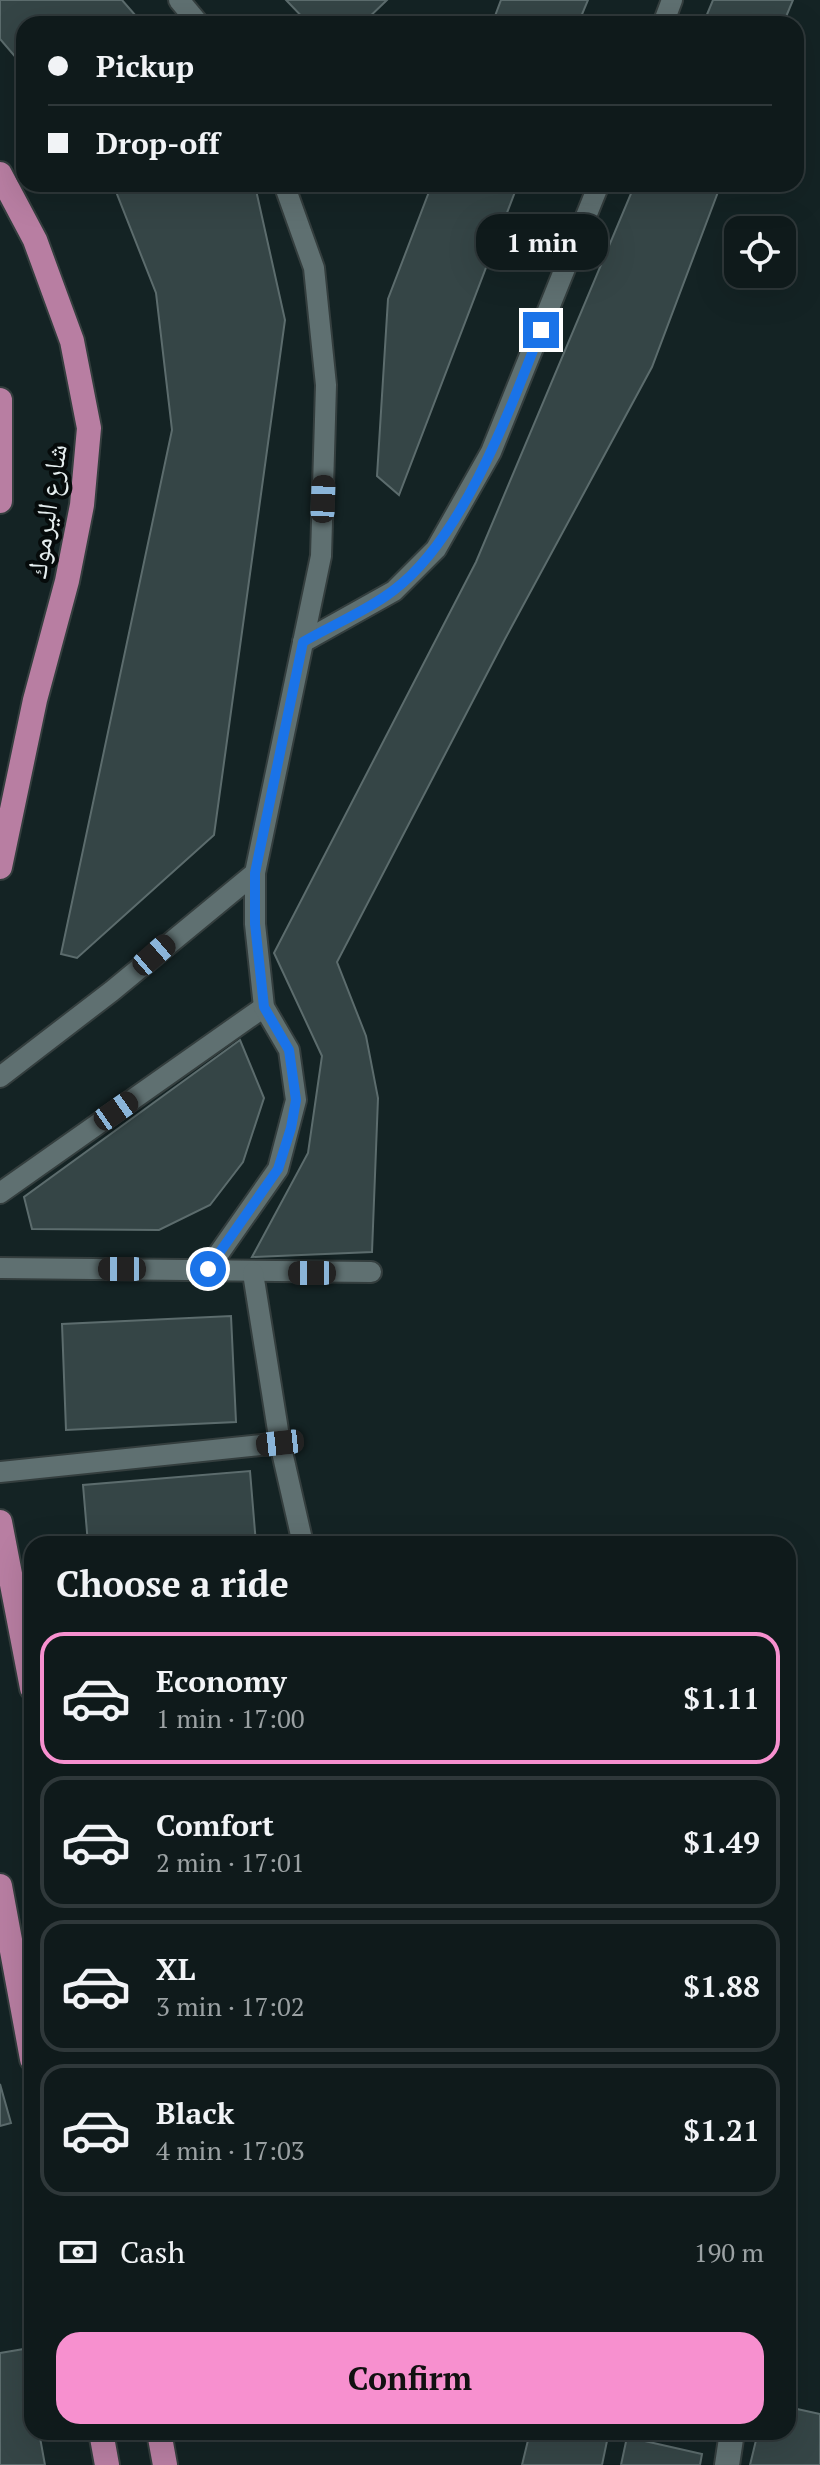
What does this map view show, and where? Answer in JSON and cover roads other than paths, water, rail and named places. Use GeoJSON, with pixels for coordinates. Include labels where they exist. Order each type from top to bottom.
{"type":"FeatureCollection","features":[{"type":"Feature","properties":{"kind":"highway","name":"شارع اليرموك"},"geometry":{"type":"LineString","coordinates":[[0,174],[35,240],[72,341],[89,428],[82,505],[67,581],[35,700],[0,867]]}},
{"type":"Feature","properties":{"kind":"highway","name":"شارع اليرموك"},"geometry":{"type":"LineString","coordinates":[[0,400],[0,501]]}},
{"type":"Feature","properties":{"kind":"highway"},"geometry":{"type":"LineString","coordinates":[[0,1522],[24,1605]]}},
{"type":"Feature","properties":{"kind":"highway"},"geometry":{"type":"LineString","coordinates":[[0,1886],[24,2016]]}},
{"type":"Feature","properties":{"kind":"highway"},"geometry":{"type":"LineString","coordinates":[[102,2440],[107,2465]]}},
{"type":"Feature","properties":{"kind":"highway"},"geometry":{"type":"LineString","coordinates":[[160,2440],[165,2465]]}},
{"type":"Feature","properties":{"kind":"street"},"geometry":{"type":"LineString","coordinates":[[727,2465],[731,2440]]}},
{"type":"Feature","properties":{"kind":"lane"},"geometry":{"type":"LineString","coordinates":[[179,0],[192,16]]}},
{"type":"Feature","properties":{"kind":"lane"},"geometry":{"type":"LineString","coordinates":[[208,1269],[278,1169],[296,1100],[289,1050],[264,1007],[255,924],[255,873],[321,556],[326,385],[314,268],[287,192]]}},
{"type":"Feature","properties":{"kind":"lane"},"geometry":{"type":"LineString","coordinates":[[303,642],[394,591],[436,549],[491,452],[596,192]]}},
{"type":"Feature","properties":{"kind":"lane"},"geometry":{"type":"LineString","coordinates":[[0,1077],[112,991],[255,873]]}},
{"type":"Feature","properties":{"kind":"lane"},"geometry":{"type":"LineString","coordinates":[[0,1193],[264,1007]]}},
{"type":"Feature","properties":{"kind":"lane"},"geometry":{"type":"LineString","coordinates":[[0,1268],[371,1272]]}},
{"type":"Feature","properties":{"kind":"lane"},"geometry":{"type":"LineString","coordinates":[[253,1273],[280,1443],[301,1536]]}},
{"type":"Feature","properties":{"kind":"lane"},"geometry":{"type":"LineString","coordinates":[[0,1472],[280,1443]]}}]}
